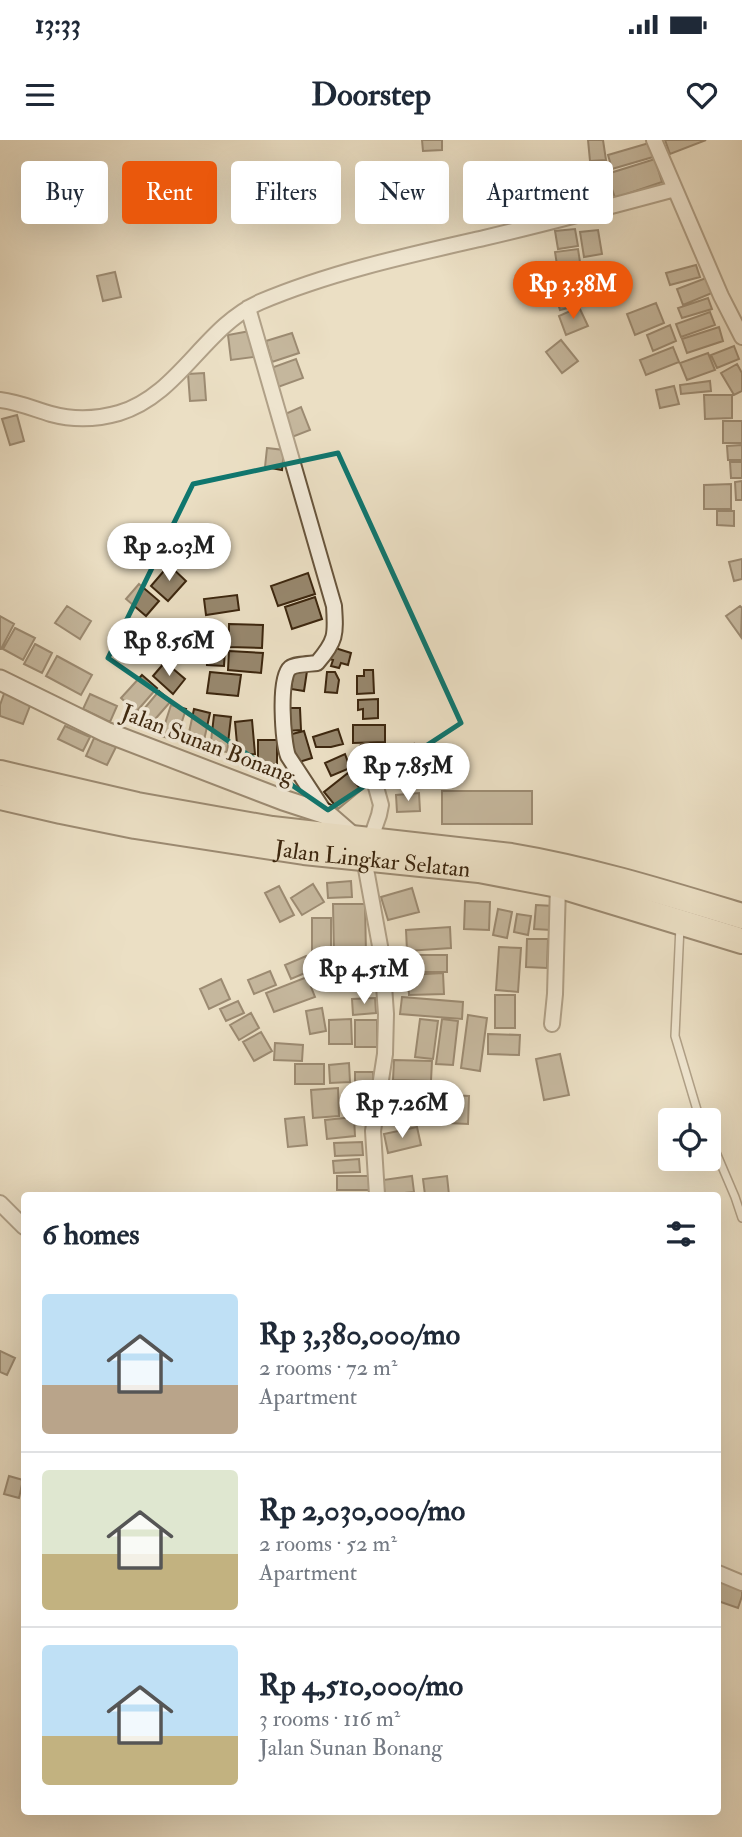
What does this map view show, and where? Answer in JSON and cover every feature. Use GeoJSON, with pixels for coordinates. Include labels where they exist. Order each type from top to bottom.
{"type":"FeatureCollection","features":[{"type":"Feature","properties":{"kind":"highway","name":"Jalan Lingkar Selatan"},"geometry":{"type":"LineString","coordinates":[[0,773],[62,789],[211,819],[558,884],[742,941]]}},
{"type":"Feature","properties":{"kind":"highway","name":"Jalan Lingkar Selatan"},"geometry":{"type":"LineString","coordinates":[[0,797],[135,826],[304,852],[363,846],[511,856],[549,862],[742,916]]}},
{"type":"Feature","properties":{"kind":"street"},"geometry":{"type":"LineString","coordinates":[[654,140],[721,296],[742,337]]}},
{"type":"Feature","properties":{"kind":"street"},"geometry":{"type":"LineString","coordinates":[[0,400],[53,415],[81,418],[119,413],[139,405],[163,388],[222,327],[235,316],[262,301],[341,273],[675,190]]}},
{"type":"Feature","properties":{"kind":"street"},"geometry":{"type":"LineString","coordinates":[[248,308],[334,606],[333,642],[317,663],[289,669],[283,695],[285,747],[326,814]]}},
{"type":"Feature","properties":{"kind":"street","name":"Jalan Sunan Bonang"},"geometry":{"type":"LineString","coordinates":[[0,680],[106,732],[326,814],[363,846]]}},
{"type":"Feature","properties":{"kind":"street"},"geometry":{"type":"LineString","coordinates":[[366,751],[381,805],[379,815],[363,846],[382,957],[386,1014],[385,1054],[373,1130],[377,1192]]}},
{"type":"Feature","properties":{"kind":"street"},"geometry":{"type":"LineString","coordinates":[[552,1024],[558,884]]}},
{"type":"Feature","properties":{"kind":"street"},"geometry":{"type":"LineString","coordinates":[[0,1203],[21,1224]]}},
{"type":"Feature","properties":{"kind":"street"},"geometry":{"type":"LineString","coordinates":[[721,1574],[742,1583]]}},
{"type":"Feature","properties":{"kind":"lane"},"geometry":{"type":"LineString","coordinates":[[680,922],[676,1036],[697,1108]]}},
{"type":"Feature","properties":{"kind":"lane"},"geometry":{"type":"LineString","coordinates":[[721,1164],[742,1218]]}},
{"type":"Feature","properties":{"kind":"highlighted area"},"geometry":{"type":"Polygon","coordinates":[[[338,453],[461,723],[328,810],[108,658],[193,484],[338,453]]]}},
{"type":"Feature","properties":{"kind":"building"},"geometry":{"type":"Polygon","coordinates":[[[422,140],[442,140],[442,150],[423,151],[422,140]]]}},
{"type":"Feature","properties":{"kind":"building"},"geometry":{"type":"Polygon","coordinates":[[[588,140],[603,140],[606,160],[590,161],[588,140]]]}},
{"type":"Feature","properties":{"kind":"building"},"geometry":{"type":"Polygon","coordinates":[[[665,140],[706,140],[670,154],[665,140]]]}},
{"type":"Feature","properties":{"kind":"building"},"geometry":{"type":"Polygon","coordinates":[[[649,143],[653,157],[613,169],[613,161],[610,161],[608,155],[649,143]]]}},
{"type":"Feature","properties":{"kind":"building"},"geometry":{"type":"Polygon","coordinates":[[[655,159],[662,182],[615,198],[613,172],[655,159]]]}},
{"type":"Feature","properties":{"kind":"building"},"geometry":{"type":"Polygon","coordinates":[[[575,229],[578,246],[558,249],[555,231],[575,229]]]}},
{"type":"Feature","properties":{"kind":"building"},"geometry":{"type":"Polygon","coordinates":[[[598,230],[602,254],[584,257],[580,232],[598,230]]]}},
{"type":"Feature","properties":{"kind":"building"},"geometry":{"type":"Polygon","coordinates":[[[578,249],[580,262],[557,265],[555,252],[578,249]]]}},
{"type":"Feature","properties":{"kind":"building"},"geometry":{"type":"Polygon","coordinates":[[[696,265],[700,277],[670,285],[666,273],[696,265]]]}},
{"type":"Feature","properties":{"kind":"building"},"geometry":{"type":"Polygon","coordinates":[[[569,271],[573,292],[548,297],[544,276],[569,271]]]}},
{"type":"Feature","properties":{"kind":"building"},"geometry":{"type":"Polygon","coordinates":[[[115,272],[121,297],[103,301],[97,276],[115,272]]]}},
{"type":"Feature","properties":{"kind":"building"},"geometry":{"type":"Polygon","coordinates":[[[706,278],[712,293],[683,305],[677,289],[706,278]]]}},
{"type":"Feature","properties":{"kind":"building"},"geometry":{"type":"Polygon","coordinates":[[[581,291],[584,304],[560,310],[556,297],[581,291]]]}},
{"type":"Feature","properties":{"kind":"building"},"geometry":{"type":"Polygon","coordinates":[[[708,298],[712,309],[682,318],[678,308],[708,298]]]}},
{"type":"Feature","properties":{"kind":"building"},"geometry":{"type":"Polygon","coordinates":[[[656,303],[664,323],[635,335],[627,314],[656,303]]]}},
{"type":"Feature","properties":{"kind":"building"},"geometry":{"type":"Polygon","coordinates":[[[579,307],[588,326],[566,335],[559,316],[579,307]]]}},
{"type":"Feature","properties":{"kind":"building"},"geometry":{"type":"Polygon","coordinates":[[[710,312],[715,325],[681,337],[676,324],[710,312]]]}},
{"type":"Feature","properties":{"kind":"building"},"geometry":{"type":"Polygon","coordinates":[[[670,325],[676,341],[653,351],[647,335],[670,325]]]}},
{"type":"Feature","properties":{"kind":"building"},"geometry":{"type":"Polygon","coordinates":[[[719,327],[723,341],[687,353],[682,339],[719,327]]]}},
{"type":"Feature","properties":{"kind":"building"},"geometry":{"type":"Polygon","coordinates":[[[250,331],[254,357],[231,360],[228,335],[250,331]]]}},
{"type":"Feature","properties":{"kind":"building"},"geometry":{"type":"Polygon","coordinates":[[[292,333],[299,353],[272,362],[266,341],[292,333]]]}},
{"type":"Feature","properties":{"kind":"building"},"geometry":{"type":"Polygon","coordinates":[[[561,340],[578,361],[562,373],[546,352],[561,340]]]}},
{"type":"Feature","properties":{"kind":"building"},"geometry":{"type":"Polygon","coordinates":[[[734,346],[739,359],[717,368],[711,355],[734,346]]]}},
{"type":"Feature","properties":{"kind":"building"},"geometry":{"type":"Polygon","coordinates":[[[673,347],[679,362],[646,375],[640,360],[673,347]]]}},
{"type":"Feature","properties":{"kind":"building"},"geometry":{"type":"Polygon","coordinates":[[[708,353],[715,370],[687,380],[680,363],[708,353]]]}},
{"type":"Feature","properties":{"kind":"building"},"geometry":{"type":"Polygon","coordinates":[[[296,359],[303,378],[278,387],[271,368],[296,359]]]}},
{"type":"Feature","properties":{"kind":"building"},"geometry":{"type":"Polygon","coordinates":[[[737,364],[742,373],[742,391],[734,395],[721,373],[737,364]]]}},
{"type":"Feature","properties":{"kind":"building"},"geometry":{"type":"Polygon","coordinates":[[[204,373],[206,400],[190,401],[188,374],[204,373]]]}},
{"type":"Feature","properties":{"kind":"building"},"geometry":{"type":"Polygon","coordinates":[[[710,381],[711,391],[681,394],[680,385],[710,381]]]}},
{"type":"Feature","properties":{"kind":"building"},"geometry":{"type":"Polygon","coordinates":[[[674,386],[679,404],[660,408],[656,390],[674,386]]]}},
{"type":"Feature","properties":{"kind":"building"},"geometry":{"type":"Polygon","coordinates":[[[704,395],[732,395],[732,418],[705,419],[704,395]]]}},
{"type":"Feature","properties":{"kind":"building"},"geometry":{"type":"Polygon","coordinates":[[[301,407],[310,430],[292,437],[283,415],[301,407]]]}},
{"type":"Feature","properties":{"kind":"building"},"geometry":{"type":"Polygon","coordinates":[[[17,415],[24,441],[10,445],[2,419],[17,415]]]}},
{"type":"Feature","properties":{"kind":"building"},"geometry":{"type":"Polygon","coordinates":[[[723,421],[742,421],[742,443],[723,443],[723,421]]]}},
{"type":"Feature","properties":{"kind":"building"},"geometry":{"type":"Polygon","coordinates":[[[742,445],[742,460],[728,460],[727,446],[742,445]]]}},
{"type":"Feature","properties":{"kind":"building"},"geometry":{"type":"Polygon","coordinates":[[[267,448],[284,450],[282,470],[265,467],[267,448]]]}},
{"type":"Feature","properties":{"kind":"building"},"geometry":{"type":"Polygon","coordinates":[[[730,462],[742,462],[742,478],[731,478],[730,462]]]}},
{"type":"Feature","properties":{"kind":"building"},"geometry":{"type":"Polygon","coordinates":[[[742,481],[742,500],[736,500],[735,482],[742,481]]]}},
{"type":"Feature","properties":{"kind":"building"},"geometry":{"type":"Polygon","coordinates":[[[731,484],[731,509],[704,509],[704,485],[731,484]]]}},
{"type":"Feature","properties":{"kind":"building"},"geometry":{"type":"Polygon","coordinates":[[[717,511],[734,511],[734,526],[717,525],[717,511]]]}},
{"type":"Feature","properties":{"kind":"building"},"geometry":{"type":"Polygon","coordinates":[[[742,559],[742,579],[734,581],[729,562],[742,559]]]}},
{"type":"Feature","properties":{"kind":"building"},"geometry":{"type":"Polygon","coordinates":[[[169,565],[186,581],[168,601],[151,586],[169,565]]]}},
{"type":"Feature","properties":{"kind":"building"},"geometry":{"type":"Polygon","coordinates":[[[308,573],[315,594],[278,606],[271,586],[308,573]]]}},
{"type":"Feature","properties":{"kind":"building"},"geometry":{"type":"Polygon","coordinates":[[[139,584],[159,601],[146,616],[126,599],[139,584]]]}},
{"type":"Feature","properties":{"kind":"building"},"geometry":{"type":"Polygon","coordinates":[[[237,595],[239,610],[206,615],[204,599],[237,595]]]}},
{"type":"Feature","properties":{"kind":"building"},"geometry":{"type":"Polygon","coordinates":[[[315,597],[322,619],[292,629],[285,607],[315,597]]]}},
{"type":"Feature","properties":{"kind":"building"},"geometry":{"type":"Polygon","coordinates":[[[67,606],[91,621],[80,639],[55,623],[67,606]]]}},
{"type":"Feature","properties":{"kind":"building"},"geometry":{"type":"Polygon","coordinates":[[[740,606],[742,608],[741,637],[726,616],[740,606]]]}},
{"type":"Feature","properties":{"kind":"building"},"geometry":{"type":"Polygon","coordinates":[[[0,616],[14,624],[1,649],[0,649],[0,616]]]}},
{"type":"Feature","properties":{"kind":"building"},"geometry":{"type":"Polygon","coordinates":[[[229,624],[263,625],[262,648],[229,647],[229,624]]]}},
{"type":"Feature","properties":{"kind":"building"},"geometry":{"type":"Polygon","coordinates":[[[182,625],[198,637],[181,659],[166,647],[182,625]]]}},
{"type":"Feature","properties":{"kind":"building"},"geometry":{"type":"Polygon","coordinates":[[[15,628],[35,638],[23,660],[3,649],[15,628]]]}},
{"type":"Feature","properties":{"kind":"building"},"geometry":{"type":"Polygon","coordinates":[[[35,644],[52,653],[42,673],[24,664],[35,644]]]}},
{"type":"Feature","properties":{"kind":"building"},"geometry":{"type":"Polygon","coordinates":[[[332,647],[351,653],[348,665],[341,663],[339,668],[331,666],[333,660],[329,659],[332,647]]]}},
{"type":"Feature","properties":{"kind":"building"},"geometry":{"type":"Polygon","coordinates":[[[208,648],[225,649],[224,666],[207,665],[208,648]]]}},
{"type":"Feature","properties":{"kind":"building"},"geometry":{"type":"Polygon","coordinates":[[[229,651],[263,653],[261,673],[228,670],[229,651]]]}},
{"type":"Feature","properties":{"kind":"building"},"geometry":{"type":"Polygon","coordinates":[[[57,656],[92,675],[81,695],[46,676],[57,656]]]}},
{"type":"Feature","properties":{"kind":"building"},"geometry":{"type":"Polygon","coordinates":[[[165,662],[185,679],[173,694],[153,676],[165,662]]]}},
{"type":"Feature","properties":{"kind":"building"},"geometry":{"type":"Polygon","coordinates":[[[294,669],[307,671],[304,691],[291,689],[294,669]]]}},
{"type":"Feature","properties":{"kind":"building"},"geometry":{"type":"Polygon","coordinates":[[[364,670],[373,670],[374,693],[357,694],[357,676],[364,676],[364,670]]]}},
{"type":"Feature","properties":{"kind":"building"},"geometry":{"type":"Polygon","coordinates":[[[210,672],[241,675],[238,696],[207,693],[210,672]]]}},
{"type":"Feature","properties":{"kind":"building"},"geometry":{"type":"Polygon","coordinates":[[[327,672],[335,672],[339,680],[337,693],[325,692],[327,672]]]}},
{"type":"Feature","properties":{"kind":"building"},"geometry":{"type":"Polygon","coordinates":[[[142,675],[157,688],[136,712],[121,698],[142,675]]]}},
{"type":"Feature","properties":{"kind":"building"},"geometry":{"type":"Polygon","coordinates":[[[6,688],[33,698],[23,724],[0,716],[0,705],[6,688]]]}},
{"type":"Feature","properties":{"kind":"building"},"geometry":{"type":"Polygon","coordinates":[[[159,691],[171,701],[150,725],[139,715],[159,691]]]}},
{"type":"Feature","properties":{"kind":"building"},"geometry":{"type":"Polygon","coordinates":[[[90,694],[117,706],[110,722],[83,709],[90,694]]]}},
{"type":"Feature","properties":{"kind":"building"},"geometry":{"type":"Polygon","coordinates":[[[378,699],[378,718],[363,719],[363,709],[358,710],[358,700],[378,699]]]}},
{"type":"Feature","properties":{"kind":"building"},"geometry":{"type":"Polygon","coordinates":[[[171,705],[186,709],[176,740],[161,736],[171,705]]]}},
{"type":"Feature","properties":{"kind":"building"},"geometry":{"type":"Polygon","coordinates":[[[286,708],[300,708],[301,730],[287,731],[286,708]]]}},
{"type":"Feature","properties":{"kind":"building"},"geometry":{"type":"Polygon","coordinates":[[[194,709],[210,713],[203,745],[187,742],[194,709]]]}},
{"type":"Feature","properties":{"kind":"building"},"geometry":{"type":"Polygon","coordinates":[[[214,715],[231,717],[227,752],[210,750],[214,715]]]}},
{"type":"Feature","properties":{"kind":"building"},"geometry":{"type":"Polygon","coordinates":[[[252,720],[255,754],[238,755],[235,722],[252,720]]]}},
{"type":"Feature","properties":{"kind":"building"},"geometry":{"type":"Polygon","coordinates":[[[353,725],[385,725],[385,742],[353,743],[353,725]]]}},
{"type":"Feature","properties":{"kind":"building"},"geometry":{"type":"Polygon","coordinates":[[[65,726],[90,737],[83,751],[58,739],[65,726]]]}},
{"type":"Feature","properties":{"kind":"building"},"geometry":{"type":"Polygon","coordinates":[[[338,729],[343,744],[316,747],[313,737],[338,729]]]}},
{"type":"Feature","properties":{"kind":"building"},"geometry":{"type":"Polygon","coordinates":[[[304,731],[312,758],[296,763],[288,735],[304,731]]]}},
{"type":"Feature","properties":{"kind":"building"},"geometry":{"type":"Polygon","coordinates":[[[94,738],[116,747],[107,765],[86,756],[94,738]]]}},
{"type":"Feature","properties":{"kind":"building"},"geometry":{"type":"Polygon","coordinates":[[[258,740],[277,740],[277,773],[258,773],[258,740]]]}},
{"type":"Feature","properties":{"kind":"building"},"geometry":{"type":"Polygon","coordinates":[[[414,744],[419,776],[379,782],[374,750],[414,744]]]}},
{"type":"Feature","properties":{"kind":"building"},"geometry":{"type":"Polygon","coordinates":[[[345,754],[350,768],[331,776],[325,763],[345,754]]]}},
{"type":"Feature","properties":{"kind":"building"},"geometry":{"type":"Polygon","coordinates":[[[348,773],[361,790],[338,809],[324,792],[348,773]]]}},
{"type":"Feature","properties":{"kind":"building"},"geometry":{"type":"Polygon","coordinates":[[[442,791],[532,791],[532,824],[442,824],[442,791]]]}},
{"type":"Feature","properties":{"kind":"building"},"geometry":{"type":"Polygon","coordinates":[[[419,793],[420,811],[397,812],[396,795],[419,793]]]}},
{"type":"Feature","properties":{"kind":"building"},"geometry":{"type":"Polygon","coordinates":[[[351,881],[352,897],[328,898],[327,883],[351,881]]]}},
{"type":"Feature","properties":{"kind":"building"},"geometry":{"type":"Polygon","coordinates":[[[313,884],[324,902],[302,915],[291,898],[313,884]]]}},
{"type":"Feature","properties":{"kind":"building"},"geometry":{"type":"Polygon","coordinates":[[[279,886],[294,915],[280,922],[265,893],[279,886]]]}},
{"type":"Feature","properties":{"kind":"building"},"geometry":{"type":"Polygon","coordinates":[[[412,888],[419,912],[388,920],[381,897],[412,888]]]}},
{"type":"Feature","properties":{"kind":"building"},"geometry":{"type":"Polygon","coordinates":[[[465,901],[490,902],[489,930],[464,929],[465,901]]]}},
{"type":"Feature","properties":{"kind":"building"},"geometry":{"type":"Polygon","coordinates":[[[333,904],[365,904],[366,954],[334,955],[333,904]]]}},
{"type":"Feature","properties":{"kind":"building"},"geometry":{"type":"Polygon","coordinates":[[[536,905],[553,906],[551,930],[534,929],[536,905]]]}},
{"type":"Feature","properties":{"kind":"building"},"geometry":{"type":"Polygon","coordinates":[[[498,909],[512,912],[507,938],[493,935],[498,909]]]}},
{"type":"Feature","properties":{"kind":"building"},"geometry":{"type":"Polygon","coordinates":[[[517,914],[531,916],[528,935],[514,932],[517,914]]]}},
{"type":"Feature","properties":{"kind":"building"},"geometry":{"type":"Polygon","coordinates":[[[312,918],[331,918],[331,956],[312,956],[312,918]]]}},
{"type":"Feature","properties":{"kind":"building"},"geometry":{"type":"Polygon","coordinates":[[[450,927],[451,948],[407,951],[406,930],[450,927]]]}},
{"type":"Feature","properties":{"kind":"building"},"geometry":{"type":"Polygon","coordinates":[[[527,939],[548,939],[547,968],[526,967],[527,939]]]}},
{"type":"Feature","properties":{"kind":"building"},"geometry":{"type":"Polygon","coordinates":[[[499,947],[521,948],[518,992],[496,990],[499,947]]]}},
{"type":"Feature","properties":{"kind":"building"},"geometry":{"type":"Polygon","coordinates":[[[406,955],[447,955],[447,972],[406,972],[406,955]]]}},
{"type":"Feature","properties":{"kind":"building"},"geometry":{"type":"Polygon","coordinates":[[[306,956],[312,970],[291,979],[285,965],[306,956]]]}},
{"type":"Feature","properties":{"kind":"building"},"geometry":{"type":"Polygon","coordinates":[[[350,957],[379,962],[374,990],[345,985],[350,957]]]}},
{"type":"Feature","properties":{"kind":"building"},"geometry":{"type":"Polygon","coordinates":[[[335,960],[337,983],[321,984],[319,961],[335,960]]]}},
{"type":"Feature","properties":{"kind":"building"},"geometry":{"type":"Polygon","coordinates":[[[270,971],[276,985],[254,994],[248,980],[270,971]]]}},
{"type":"Feature","properties":{"kind":"building"},"geometry":{"type":"Polygon","coordinates":[[[443,973],[444,994],[409,995],[408,975],[443,973]]]}},
{"type":"Feature","properties":{"kind":"building"},"geometry":{"type":"Polygon","coordinates":[[[307,977],[315,997],[274,1012],[266,993],[307,977]]]}},
{"type":"Feature","properties":{"kind":"building"},"geometry":{"type":"Polygon","coordinates":[[[221,979],[230,999],[209,1009],[200,989],[221,979]]]}},
{"type":"Feature","properties":{"kind":"building"},"geometry":{"type":"Polygon","coordinates":[[[495,995],[515,995],[515,1028],[495,1028],[495,995]]]}},
{"type":"Feature","properties":{"kind":"building"},"geometry":{"type":"Polygon","coordinates":[[[402,997],[463,1002],[462,1019],[400,1014],[402,997]]]}},
{"type":"Feature","properties":{"kind":"building"},"geometry":{"type":"Polygon","coordinates":[[[375,998],[376,1013],[353,1015],[352,999],[375,998]]]}},
{"type":"Feature","properties":{"kind":"building"},"geometry":{"type":"Polygon","coordinates":[[[238,1001],[244,1013],[226,1021],[220,1009],[238,1001]]]}},
{"type":"Feature","properties":{"kind":"building"},"geometry":{"type":"Polygon","coordinates":[[[322,1008],[326,1031],[310,1034],[306,1011],[322,1008]]]}},
{"type":"Feature","properties":{"kind":"building"},"geometry":{"type":"Polygon","coordinates":[[[251,1013],[259,1028],[239,1040],[230,1025],[251,1013]]]}},
{"type":"Feature","properties":{"kind":"building"},"geometry":{"type":"Polygon","coordinates":[[[468,1015],[487,1018],[480,1071],[461,1068],[468,1015]]]}},
{"type":"Feature","properties":{"kind":"building"},"geometry":{"type":"Polygon","coordinates":[[[351,1019],[352,1044],[329,1044],[329,1020],[351,1019]]]}},
{"type":"Feature","properties":{"kind":"building"},"geometry":{"type":"Polygon","coordinates":[[[420,1019],[438,1021],[433,1059],[415,1057],[420,1019]]]}},
{"type":"Feature","properties":{"kind":"building"},"geometry":{"type":"Polygon","coordinates":[[[442,1019],[458,1021],[453,1065],[436,1064],[442,1019]]]}},
{"type":"Feature","properties":{"kind":"building"},"geometry":{"type":"Polygon","coordinates":[[[355,1020],[377,1020],[377,1047],[355,1047],[355,1020]]]}},
{"type":"Feature","properties":{"kind":"building"},"geometry":{"type":"Polygon","coordinates":[[[261,1032],[272,1051],[254,1061],[243,1042],[261,1032]]]}},
{"type":"Feature","properties":{"kind":"building"},"geometry":{"type":"Polygon","coordinates":[[[488,1034],[520,1035],[519,1055],[488,1054],[488,1034]]]}},
{"type":"Feature","properties":{"kind":"building"},"geometry":{"type":"Polygon","coordinates":[[[275,1043],[303,1045],[302,1061],[274,1060],[275,1043]]]}},
{"type":"Feature","properties":{"kind":"building"},"geometry":{"type":"Polygon","coordinates":[[[560,1054],[569,1095],[544,1100],[536,1059],[560,1054]]]}},
{"type":"Feature","properties":{"kind":"building"},"geometry":{"type":"Polygon","coordinates":[[[394,1060],[432,1061],[431,1081],[393,1080],[394,1060]]]}},
{"type":"Feature","properties":{"kind":"building"},"geometry":{"type":"Polygon","coordinates":[[[349,1063],[350,1082],[330,1083],[329,1065],[349,1063]]]}},
{"type":"Feature","properties":{"kind":"building"},"geometry":{"type":"Polygon","coordinates":[[[295,1064],[324,1064],[324,1084],[295,1084],[295,1064]]]}},
{"type":"Feature","properties":{"kind":"building"},"geometry":{"type":"Polygon","coordinates":[[[355,1072],[373,1072],[374,1087],[355,1087],[355,1072]]]}},
{"type":"Feature","properties":{"kind":"building"},"geometry":{"type":"Polygon","coordinates":[[[387,1084],[408,1086],[405,1119],[385,1117],[387,1084]]]}},
{"type":"Feature","properties":{"kind":"building"},"geometry":{"type":"Polygon","coordinates":[[[338,1088],[339,1116],[313,1118],[311,1090],[338,1088]]]}},
{"type":"Feature","properties":{"kind":"building"},"geometry":{"type":"Polygon","coordinates":[[[448,1095],[469,1096],[468,1124],[447,1123],[448,1095]]]}},
{"type":"Feature","properties":{"kind":"building"},"geometry":{"type":"Polygon","coordinates":[[[304,1117],[307,1145],[288,1147],[285,1119],[304,1117]]]}},
{"type":"Feature","properties":{"kind":"building"},"geometry":{"type":"Polygon","coordinates":[[[354,1117],[355,1136],[327,1139],[325,1120],[354,1117]]]}},
{"type":"Feature","properties":{"kind":"building"},"geometry":{"type":"Polygon","coordinates":[[[417,1127],[421,1145],[388,1153],[384,1134],[417,1127]]]}},
{"type":"Feature","properties":{"kind":"building"},"geometry":{"type":"Polygon","coordinates":[[[362,1142],[363,1155],[335,1156],[334,1143],[362,1142]]]}},
{"type":"Feature","properties":{"kind":"building"},"geometry":{"type":"Polygon","coordinates":[[[359,1159],[360,1172],[334,1173],[333,1161],[359,1159]]]}},
{"type":"Feature","properties":{"kind":"building"},"geometry":{"type":"Polygon","coordinates":[[[337,1176],[369,1176],[369,1190],[337,1190],[337,1176]]]}},
{"type":"Feature","properties":{"kind":"building"},"geometry":{"type":"Polygon","coordinates":[[[412,1176],[414,1192],[385,1192],[383,1180],[412,1176]]]}},
{"type":"Feature","properties":{"kind":"building"},"geometry":{"type":"Polygon","coordinates":[[[447,1176],[449,1192],[425,1192],[423,1179],[447,1176]]]}},
{"type":"Feature","properties":{"kind":"building"},"geometry":{"type":"Polygon","coordinates":[[[0,1351],[15,1358],[7,1375],[0,1372],[0,1351]]]}},
{"type":"Feature","properties":{"kind":"building"},"geometry":{"type":"Polygon","coordinates":[[[9,1476],[21,1479],[19,1498],[4,1494],[9,1476]]]}},
{"type":"Feature","properties":{"kind":"building"},"geometry":{"type":"Polygon","coordinates":[[[721,1581],[742,1588],[738,1608],[721,1602],[721,1581]]]}}]}
